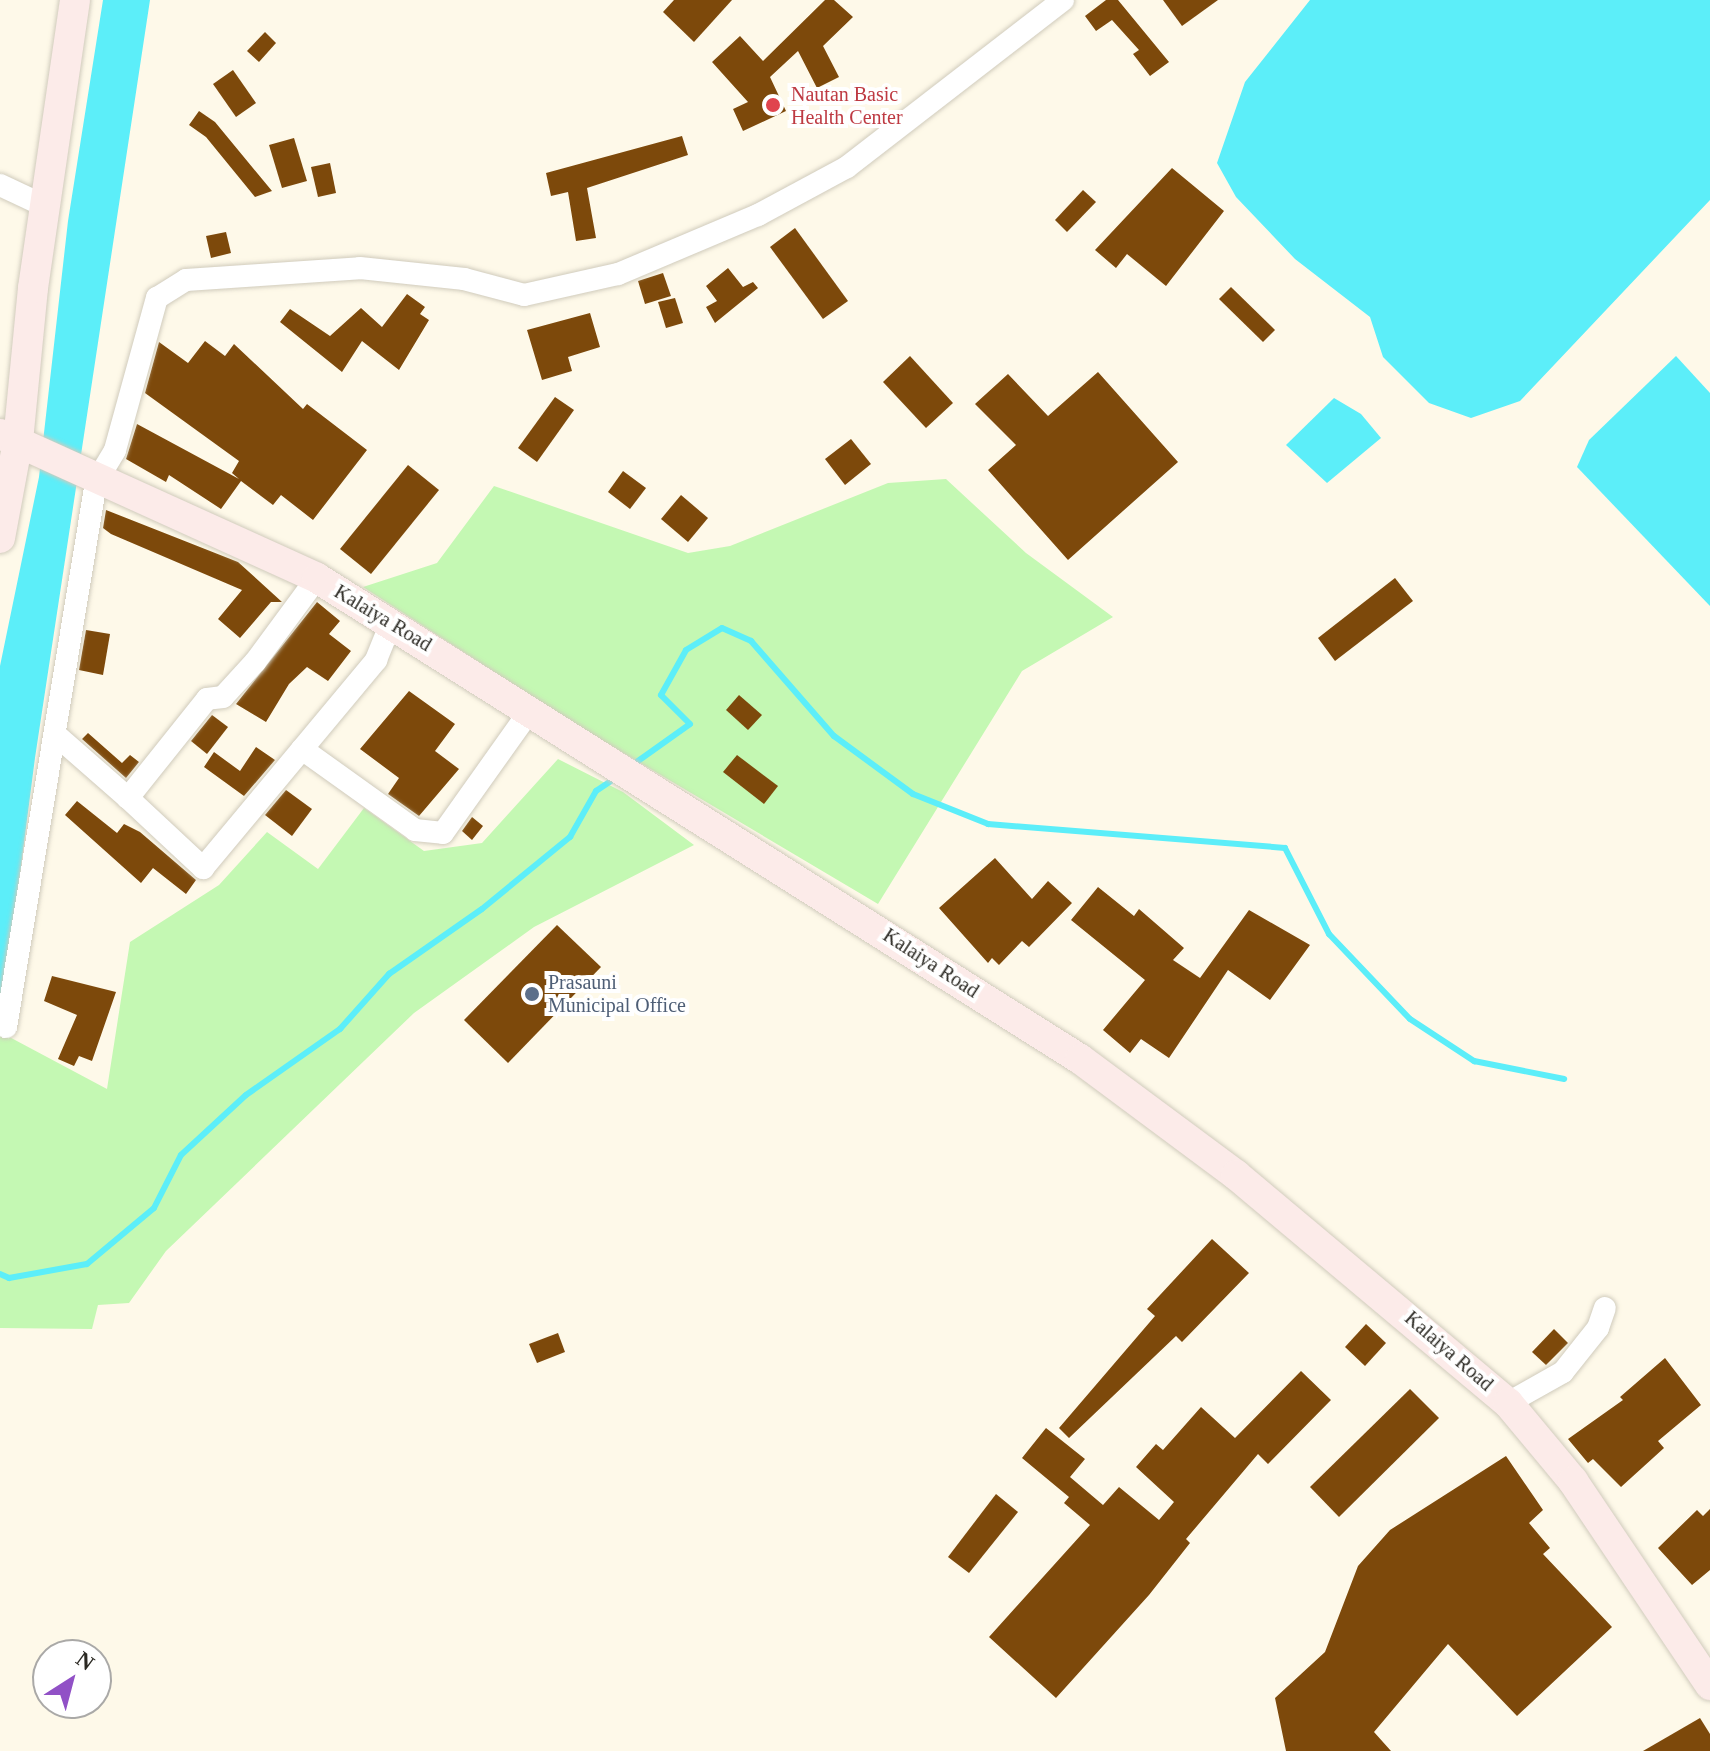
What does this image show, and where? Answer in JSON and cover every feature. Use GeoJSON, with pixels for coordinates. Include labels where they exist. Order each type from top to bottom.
{"type":"FeatureCollection","features":[{"type":"Feature","properties":{"kind":"main road"},"geometry":{"type":"LineString","coordinates":[[0,538],[18,443],[75,0]]}},
{"type":"Feature","properties":{"kind":"main road","name":"Kalaiya Road"},"geometry":{"type":"LineString","coordinates":[[18,443],[96,482],[277,555],[317,578],[575,739],[669,803],[1080,1059],[1248,1185],[1508,1403],[1573,1481],[1710,1685]]}},
{"type":"Feature","properties":{"kind":"street"},"geometry":{"type":"LineString","coordinates":[[6,1027],[96,482],[115,450],[157,298],[186,280],[360,268],[464,279],[524,295],[618,274],[758,215],[847,167],[1063,0]]}},
{"type":"Feature","properties":{"kind":"street"},"geometry":{"type":"LineString","coordinates":[[0,185],[47,207]]}},
{"type":"Feature","properties":{"kind":"street"},"geometry":{"type":"LineString","coordinates":[[128,798],[207,699],[223,697],[255,662],[317,578]]}},
{"type":"Feature","properties":{"kind":"street"},"geometry":{"type":"LineString","coordinates":[[56,735],[203,868],[376,660],[390,625]]}},
{"type":"Feature","properties":{"kind":"street"},"geometry":{"type":"LineString","coordinates":[[302,749],[415,830],[443,833],[529,712]]}},
{"type":"Feature","properties":{"kind":"street"},"geometry":{"type":"LineString","coordinates":[[1508,1403],[1563,1372],[1598,1328],[1605,1308]]}},
{"type":"Feature","properties":{"kind":"green space"},"geometry":{"type":"Polygon","coordinates":[[[946,479],[1026,553],[1113,617],[1022,671],[878,904],[583,729],[363,587],[437,563],[494,486],[688,553],[730,546],[888,483],[946,479]]]}},
{"type":"Feature","properties":{"kind":"green space"},"geometry":{"type":"Polygon","coordinates":[[[558,759],[623,792],[694,845],[534,927],[414,1013],[166,1251],[129,1303],[98,1305],[92,1329],[0,1328],[0,1032],[107,1089],[130,942],[219,885],[267,832],[318,869],[364,808],[424,851],[482,843],[558,759]]]}},
{"type":"Feature","properties":{"kind":"water"},"geometry":{"type":"Polygon","coordinates":[[[103,0],[150,0],[35,758],[0,1029],[0,666],[39,477],[68,221],[103,0]]]}},
{"type":"Feature","properties":{"kind":"water"},"geometry":{"type":"Polygon","coordinates":[[[1310,0],[1710,0],[1710,200],[1520,401],[1471,418],[1429,403],[1383,357],[1370,317],[1295,259],[1236,197],[1217,163],[1245,82],[1310,0]]]}},
{"type":"Feature","properties":{"kind":"water"},"geometry":{"type":"Polygon","coordinates":[[[1676,356],[1710,393],[1710,606],[1577,467],[1589,440],[1676,356]]]}},
{"type":"Feature","properties":{"kind":"water"},"geometry":{"type":"Polygon","coordinates":[[[1334,398],[1361,414],[1381,438],[1327,483],[1286,445],[1334,398]]]}},
{"type":"Feature","properties":{"kind":"building"},"geometry":{"type":"Polygon","coordinates":[[[674,0],[732,0],[694,42],[663,12],[674,0]]]}},
{"type":"Feature","properties":{"kind":"building"},"geometry":{"type":"Polygon","coordinates":[[[825,0],[834,0],[853,17],[823,46],[839,77],[817,88],[798,51],[770,77],[786,111],[743,131],[733,109],[748,102],[712,62],[740,36],[763,61],[825,0]]]}},
{"type":"Feature","properties":{"kind":"building"},"geometry":{"type":"Polygon","coordinates":[[[1106,0],[1118,0],[1169,62],[1150,76],[1133,54],[1139,50],[1112,20],[1096,31],[1085,16],[1106,0]]]}},
{"type":"Feature","properties":{"kind":"building"},"geometry":{"type":"Polygon","coordinates":[[[1163,0],[1218,0],[1182,26],[1163,0]]]}},
{"type":"Feature","properties":{"kind":"building"},"geometry":{"type":"Polygon","coordinates":[[[265,32],[276,43],[259,62],[247,51],[265,32]]]}},
{"type":"Feature","properties":{"kind":"building"},"geometry":{"type":"Polygon","coordinates":[[[233,70],[256,103],[236,117],[213,84],[233,70]]]}},
{"type":"Feature","properties":{"kind":"building"},"geometry":{"type":"Polygon","coordinates":[[[199,111],[215,122],[272,191],[255,197],[206,137],[189,125],[199,111]]]}},
{"type":"Feature","properties":{"kind":"building"},"geometry":{"type":"Polygon","coordinates":[[[682,136],[688,155],[587,188],[596,238],[576,241],[568,192],[551,196],[546,173],[682,136]]]}},
{"type":"Feature","properties":{"kind":"building"},"geometry":{"type":"Polygon","coordinates":[[[294,138],[307,181],[282,188],[269,145],[294,138]]]}},
{"type":"Feature","properties":{"kind":"building"},"geometry":{"type":"Polygon","coordinates":[[[330,163],[336,193],[318,197],[311,167],[330,163]]]}},
{"type":"Feature","properties":{"kind":"building"},"geometry":{"type":"Polygon","coordinates":[[[1172,168],[1224,211],[1166,286],[1127,254],[1116,268],[1095,250],[1172,168]]]}},
{"type":"Feature","properties":{"kind":"building"},"geometry":{"type":"Polygon","coordinates":[[[1083,190],[1096,202],[1067,232],[1055,220],[1083,190]]]}},
{"type":"Feature","properties":{"kind":"building"},"geometry":{"type":"Polygon","coordinates":[[[795,228],[848,301],[823,319],[770,247],[795,228]]]}},
{"type":"Feature","properties":{"kind":"building"},"geometry":{"type":"Polygon","coordinates":[[[226,232],[231,253],[211,258],[206,236],[226,232]]]}},
{"type":"Feature","properties":{"kind":"building"},"geometry":{"type":"Polygon","coordinates":[[[728,268],[743,287],[753,282],[758,288],[715,323],[706,307],[717,301],[706,286],[728,268]]]}},
{"type":"Feature","properties":{"kind":"building"},"geometry":{"type":"Polygon","coordinates":[[[663,273],[671,296],[645,304],[638,281],[663,273]]]}},
{"type":"Feature","properties":{"kind":"building"},"geometry":{"type":"Polygon","coordinates":[[[1231,287],[1275,330],[1263,342],[1219,299],[1231,287]]]}},
{"type":"Feature","properties":{"kind":"building"},"geometry":{"type":"Polygon","coordinates":[[[407,294],[425,307],[420,314],[429,320],[399,370],[362,341],[342,372],[280,322],[290,309],[330,336],[361,308],[382,327],[407,294]]]}},
{"type":"Feature","properties":{"kind":"building"},"geometry":{"type":"Polygon","coordinates":[[[675,298],[683,323],[666,328],[658,302],[675,298]]]}},
{"type":"Feature","properties":{"kind":"building"},"geometry":{"type":"Polygon","coordinates":[[[590,313],[600,347],[568,357],[572,371],[542,380],[527,330],[590,313]]]}},
{"type":"Feature","properties":{"kind":"building"},"geometry":{"type":"Polygon","coordinates":[[[205,341],[225,356],[234,344],[303,409],[307,404],[367,450],[313,520],[281,495],[273,505],[241,481],[221,509],[169,475],[166,482],[126,459],[137,424],[239,479],[232,473],[239,461],[145,393],[159,342],[188,363],[205,341]]]}},
{"type":"Feature","properties":{"kind":"building"},"geometry":{"type":"Polygon","coordinates":[[[910,356],[953,403],[926,428],[883,382],[910,356]]]}},
{"type":"Feature","properties":{"kind":"building"},"geometry":{"type":"Polygon","coordinates":[[[1098,372],[1178,462],[1068,560],[988,470],[1016,445],[975,404],[1008,374],[1048,416],[1098,372]]]}},
{"type":"Feature","properties":{"kind":"building"},"geometry":{"type":"Polygon","coordinates":[[[555,397],[574,410],[537,462],[518,448],[555,397]]]}},
{"type":"Feature","properties":{"kind":"building"},"geometry":{"type":"Polygon","coordinates":[[[851,439],[871,464],[845,485],[825,459],[851,439]]]}},
{"type":"Feature","properties":{"kind":"building"},"geometry":{"type":"Polygon","coordinates":[[[408,465],[439,490],[371,574],[340,549],[408,465]]]}},
{"type":"Feature","properties":{"kind":"building"},"geometry":{"type":"Polygon","coordinates":[[[623,471],[646,488],[630,509],[608,492],[623,471]]]}},
{"type":"Feature","properties":{"kind":"building"},"geometry":{"type":"Polygon","coordinates":[[[681,495],[708,518],[688,542],[661,519],[681,495]]]}},
{"type":"Feature","properties":{"kind":"building"},"geometry":{"type":"Polygon","coordinates":[[[106,510],[238,562],[282,602],[271,602],[240,638],[218,619],[242,590],[111,534],[103,528],[106,510]]]}},
{"type":"Feature","properties":{"kind":"building"},"geometry":{"type":"Polygon","coordinates":[[[1395,578],[1413,601],[1335,661],[1318,638],[1395,578]]]}},
{"type":"Feature","properties":{"kind":"building"},"geometry":{"type":"Polygon","coordinates":[[[317,602],[340,621],[329,634],[351,651],[328,681],[307,667],[289,684],[266,722],[236,704],[317,602]]]}},
{"type":"Feature","properties":{"kind":"building"},"geometry":{"type":"Polygon","coordinates":[[[86,630],[110,634],[103,675],[79,670],[86,630]]]}},
{"type":"Feature","properties":{"kind":"building"},"geometry":{"type":"Polygon","coordinates":[[[409,691],[455,724],[435,751],[459,769],[419,816],[388,794],[399,778],[360,749],[409,691]]]}},
{"type":"Feature","properties":{"kind":"building"},"geometry":{"type":"Polygon","coordinates":[[[739,695],[762,715],[748,730],[726,710],[739,695]]]}},
{"type":"Feature","properties":{"kind":"building"},"geometry":{"type":"Polygon","coordinates":[[[212,715],[228,727],[207,754],[191,741],[212,715]]]}},
{"type":"Feature","properties":{"kind":"building"},"geometry":{"type":"Polygon","coordinates":[[[88,733],[122,763],[130,755],[139,762],[126,778],[82,739],[88,733]]]}},
{"type":"Feature","properties":{"kind":"building"},"geometry":{"type":"Polygon","coordinates":[[[256,747],[275,760],[244,796],[204,767],[214,752],[240,771],[256,747]]]}},
{"type":"Feature","properties":{"kind":"building"},"geometry":{"type":"Polygon","coordinates":[[[737,755],[778,786],[764,804],[723,772],[737,755]]]}},
{"type":"Feature","properties":{"kind":"building"},"geometry":{"type":"Polygon","coordinates":[[[286,790],[312,809],[292,836],[265,815],[286,790]]]}},
{"type":"Feature","properties":{"kind":"building"},"geometry":{"type":"Polygon","coordinates":[[[77,801],[117,833],[124,824],[140,832],[196,880],[186,894],[153,868],[141,883],[65,815],[77,801]]]}},
{"type":"Feature","properties":{"kind":"building"},"geometry":{"type":"Polygon","coordinates":[[[472,817],[483,826],[472,840],[462,831],[472,817]]]}},
{"type":"Feature","properties":{"kind":"building"},"geometry":{"type":"Polygon","coordinates":[[[995,858],[1032,899],[1048,881],[1072,903],[1029,947],[1022,941],[999,965],[992,958],[988,963],[939,908],[995,858]]]}},
{"type":"Feature","properties":{"kind":"building"},"geometry":{"type":"Polygon","coordinates":[[[1098,887],[1134,916],[1139,909],[1184,948],[1173,960],[1200,978],[1249,910],[1310,945],[1270,1000],[1228,970],[1169,1058],[1141,1039],[1130,1053],[1103,1030],[1145,980],[1071,920],[1098,887]]]}},
{"type":"Feature","properties":{"kind":"building","name":"Prasauni Municipal Office"},"geometry":{"type":"Polygon","coordinates":[[[557,925],[601,967],[508,1063],[464,1020],[557,925]]]}},
{"type":"Feature","properties":{"kind":"building"},"geometry":{"type":"Polygon","coordinates":[[[52,976],[116,992],[92,1061],[79,1056],[74,1066],[58,1059],[77,1015],[44,1001],[52,976]]]}},
{"type":"Feature","properties":{"kind":"building"},"geometry":{"type":"Polygon","coordinates":[[[1212,1239],[1249,1273],[1182,1342],[1176,1336],[1069,1438],[1059,1428],[1155,1316],[1147,1309],[1212,1239]]]}},
{"type":"Feature","properties":{"kind":"building"},"geometry":{"type":"Polygon","coordinates":[[[1366,1324],[1386,1343],[1365,1366],[1345,1347],[1366,1324]]]}},
{"type":"Feature","properties":{"kind":"building"},"geometry":{"type":"Polygon","coordinates":[[[1554,1329],[1568,1343],[1546,1365],[1532,1352],[1554,1329]]]}},
{"type":"Feature","properties":{"kind":"building"},"geometry":{"type":"Polygon","coordinates":[[[558,1333],[565,1352],[537,1363],[529,1344],[558,1333]]]}},
{"type":"Feature","properties":{"kind":"building"},"geometry":{"type":"Polygon","coordinates":[[[1665,1358],[1701,1405],[1658,1441],[1664,1448],[1621,1487],[1593,1459],[1588,1463],[1568,1439],[1623,1400],[1620,1397],[1665,1358]]]}},
{"type":"Feature","properties":{"kind":"building"},"geometry":{"type":"Polygon","coordinates":[[[1301,1371],[1331,1400],[1268,1464],[1258,1454],[1186,1539],[1190,1543],[1149,1595],[1056,1698],[989,1637],[1090,1525],[1064,1503],[1069,1497],[1022,1458],[1046,1428],[1085,1459],[1070,1477],[1103,1505],[1119,1487],[1159,1520],[1174,1502],[1136,1467],[1156,1444],[1163,1450],[1201,1407],[1235,1438],[1301,1371]]]}},
{"type":"Feature","properties":{"kind":"building"},"geometry":{"type":"Polygon","coordinates":[[[1410,1389],[1439,1418],[1339,1517],[1310,1487],[1410,1389]]]}},
{"type":"Feature","properties":{"kind":"building"},"geometry":{"type":"Polygon","coordinates":[[[1506,1456],[1543,1510],[1529,1523],[1550,1548],[1543,1554],[1612,1627],[1517,1716],[1448,1644],[1374,1732],[1391,1751],[1286,1751],[1275,1698],[1325,1652],[1358,1566],[1390,1530],[1506,1456]]]}},
{"type":"Feature","properties":{"kind":"building"},"geometry":{"type":"Polygon","coordinates":[[[996,1494],[1018,1512],[969,1573],[948,1557],[996,1494]]]}},
{"type":"Feature","properties":{"kind":"building"},"geometry":{"type":"Polygon","coordinates":[[[1710,1509],[1710,1570],[1692,1585],[1658,1548],[1697,1510],[1703,1516],[1710,1509]]]}},
{"type":"Feature","properties":{"kind":"building"},"geometry":{"type":"Polygon","coordinates":[[[1700,1718],[1710,1734],[1710,1751],[1643,1751],[1700,1718]]]}},
{"type":"Feature","properties":{"kind":"waterway"},"geometry":{"type":"LineString","coordinates":[[631,766],[690,724],[661,695],[686,650],[722,628],[751,641],[834,736],[913,794],[988,824],[1285,848],[1329,934],[1410,1019],[1474,1061],[1564,1079]]}},
{"type":"Feature","properties":{"kind":"waterway"},"geometry":{"type":"LineString","coordinates":[[0,1274],[9,1278],[87,1264],[154,1208],[181,1155],[246,1095],[340,1029],[389,974],[482,909],[570,837],[596,791],[615,778]]}},
{"type":"Feature","properties":{"kind":"place","name":"Nautan Basic Health Center"},"geometry":{"type":"Point","coordinates":[773,105]}},
{"type":"Feature","properties":{"kind":"place","name":"Prasauni Municipal Office"},"geometry":{"type":"Point","coordinates":[532,994]}}]}
